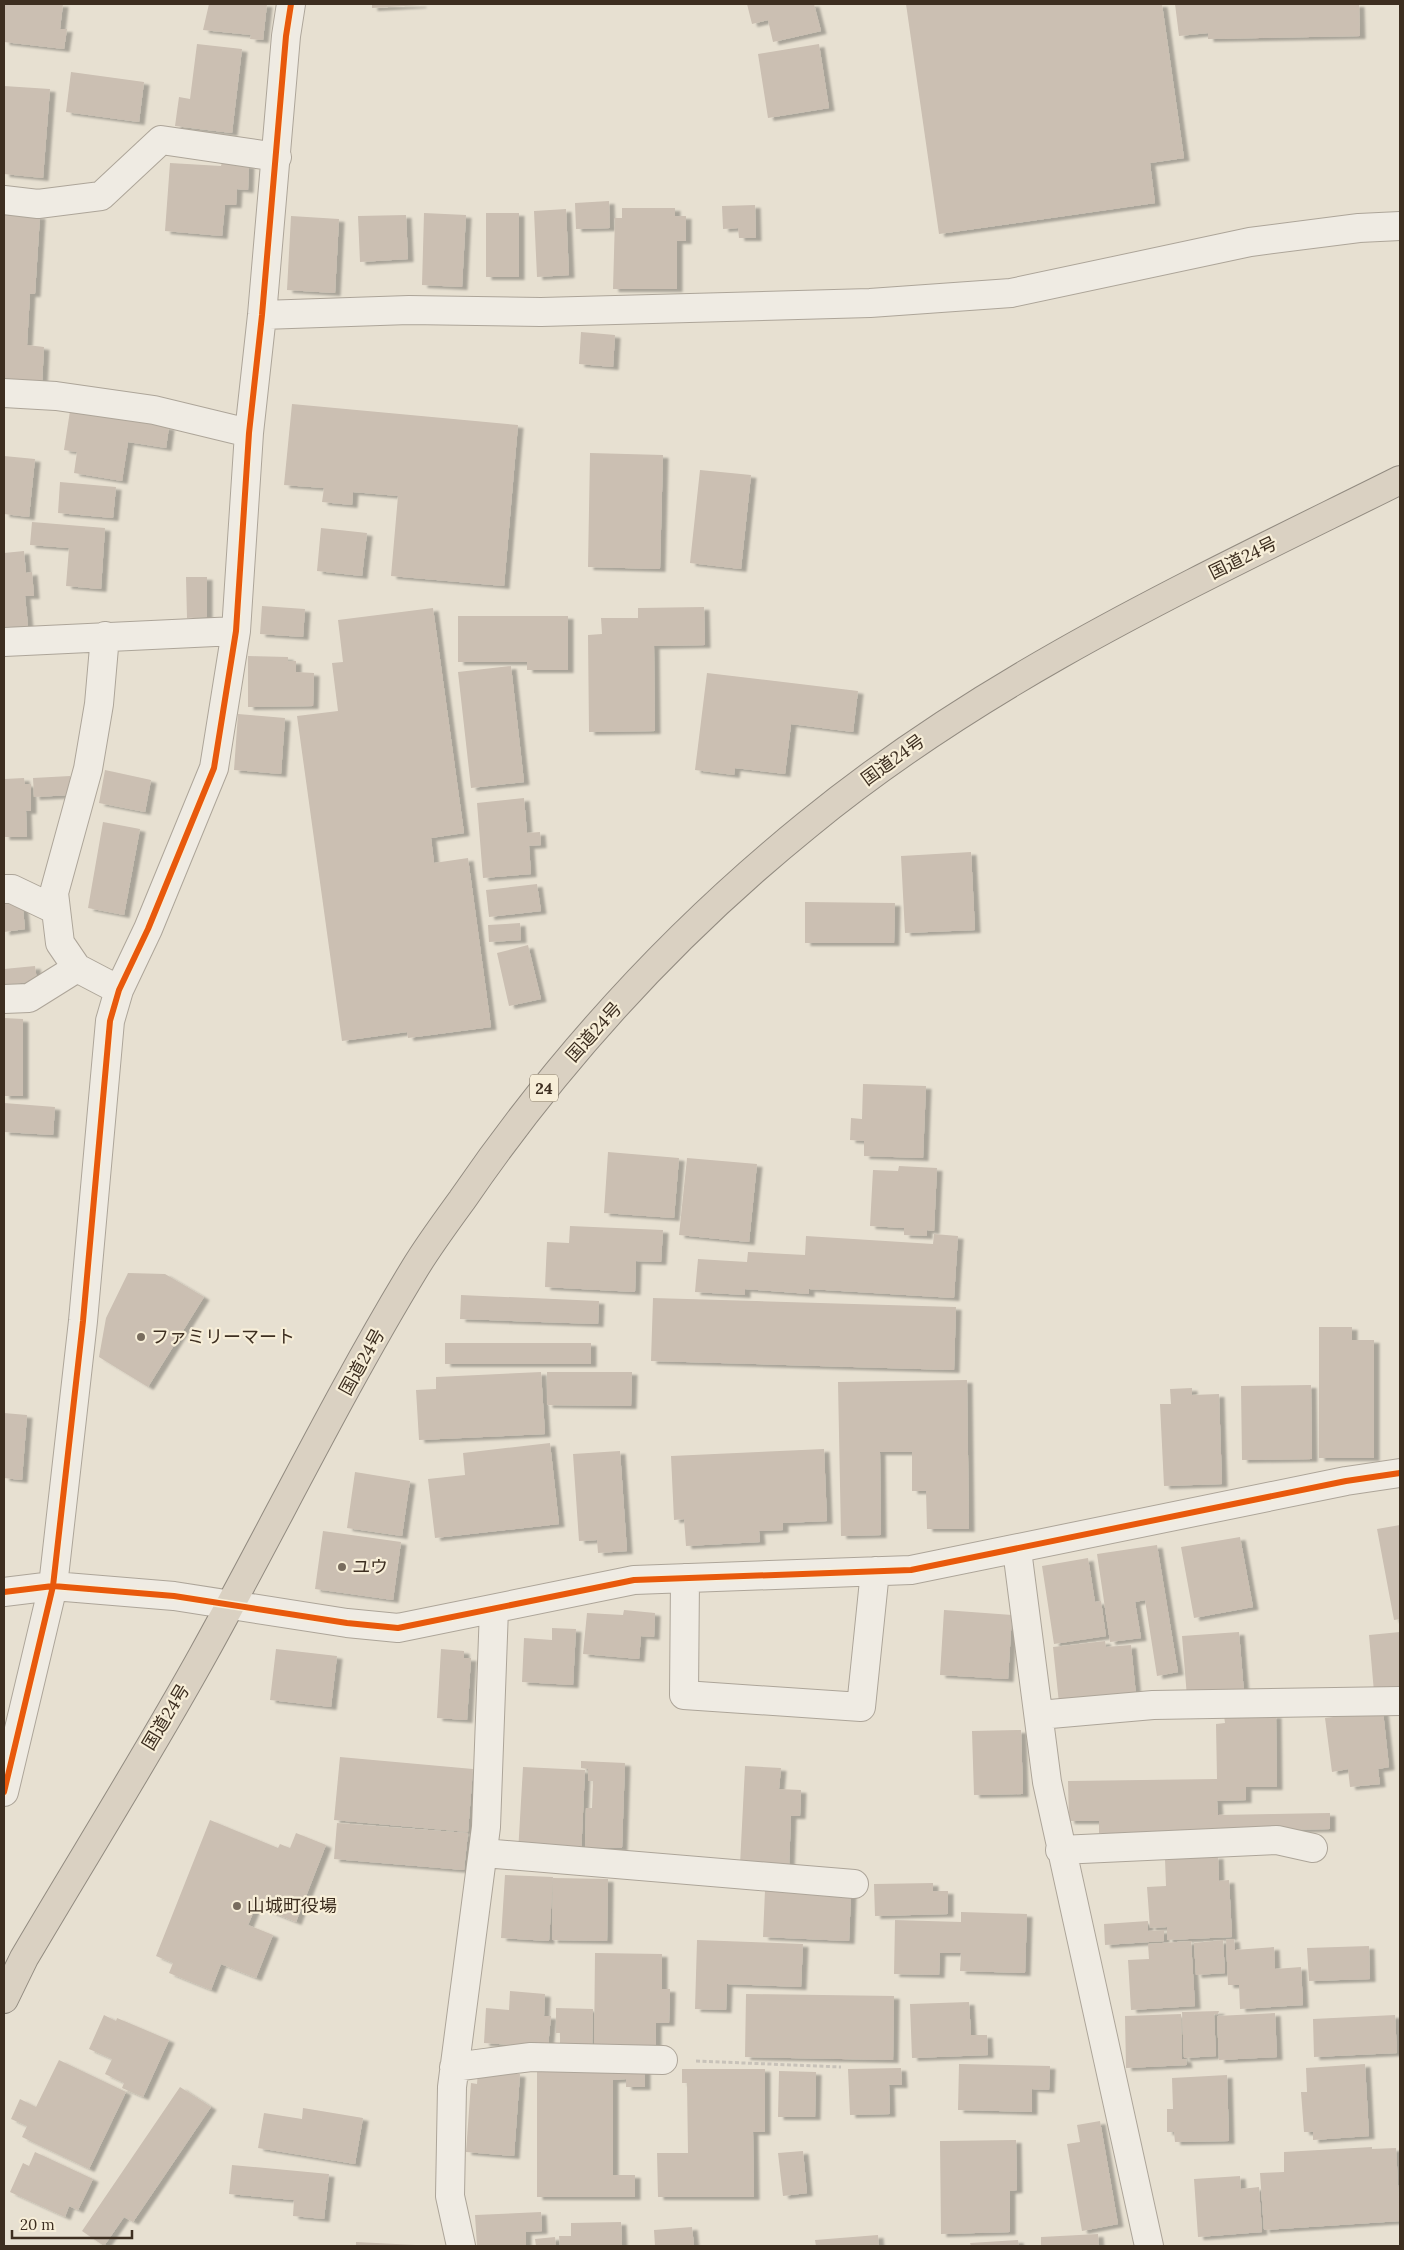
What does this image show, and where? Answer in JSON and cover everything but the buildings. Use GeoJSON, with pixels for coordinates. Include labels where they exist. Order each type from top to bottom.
{"type":"FeatureCollection","features":[{"type":"Feature","properties":{"kind":"highway","name":"国道24号"},"geometry":{"type":"LineString","coordinates":[[4,1999],[24,1958],[203,1654],[368,1349],[417,1264],[530,1106],[588,1037],[651,968],[744,878],[809,823],[873,773],[942,725],[1036,666],[1146,606],[1400,480]]}},
{"type":"Feature","properties":{"kind":"street"},"geometry":{"type":"LineString","coordinates":[[4,1792],[53,1586],[83,1321],[110,1021],[119,990],[148,929],[214,768],[236,631],[249,432],[262,315],[286,36],[291,4]]}},
{"type":"Feature","properties":{"kind":"street"},"geometry":{"type":"LineString","coordinates":[[4,200],[38,204],[101,196],[160,140],[276,157]]}},
{"type":"Feature","properties":{"kind":"street"},"geometry":{"type":"LineString","coordinates":[[262,315],[409,310],[541,312],[870,303],[1011,293],[1250,242],[1359,228],[1400,226]]}},
{"type":"Feature","properties":{"kind":"street"},"geometry":{"type":"LineString","coordinates":[[4,393],[56,396],[154,410],[249,432]]}},
{"type":"Feature","properties":{"kind":"street"},"geometry":{"type":"LineString","coordinates":[[4,642],[236,631]]}},
{"type":"Feature","properties":{"kind":"street"},"geometry":{"type":"LineString","coordinates":[[105,636],[99,704],[88,769],[54,893],[60,943],[77,968],[119,990]]}},
{"type":"Feature","properties":{"kind":"street"},"geometry":{"type":"LineString","coordinates":[[4,889],[12,889],[56,910]]}},
{"type":"Feature","properties":{"kind":"street"},"geometry":{"type":"LineString","coordinates":[[4,999],[29,998],[77,968]]}},
{"type":"Feature","properties":{"kind":"street"},"geometry":{"type":"LineString","coordinates":[[4,1592],[53,1586],[174,1596],[347,1623],[398,1628],[634,1580],[911,1570],[1017,1550],[1346,1481],[1400,1473]]}},
{"type":"Feature","properties":{"kind":"street"},"geometry":{"type":"LineString","coordinates":[[1017,1550],[1047,1782],[1060,1850],[1148,2246]]}},
{"type":"Feature","properties":{"kind":"street"},"geometry":{"type":"LineString","coordinates":[[685,1578],[684,1695],[861,1708],[875,1571]]}},
{"type":"Feature","properties":{"kind":"street"},"geometry":{"type":"LineString","coordinates":[[461,2246],[450,2196],[452,2087],[484,1853],[494,1609]]}},
{"type":"Feature","properties":{"kind":"street"},"geometry":{"type":"LineString","coordinates":[[1039,1715],[1153,1705],[1400,1701]]}},
{"type":"Feature","properties":{"kind":"street"},"geometry":{"type":"LineString","coordinates":[[1060,1850],[1277,1840],[1313,1848]]}},
{"type":"Feature","properties":{"kind":"street"},"geometry":{"type":"LineString","coordinates":[[484,1853],[854,1884]]}},
{"type":"Feature","properties":{"kind":"street"},"geometry":{"type":"LineString","coordinates":[[454,2067],[532,2057],[663,2060]]}},
{"type":"Feature","properties":{"kind":"path"},"geometry":{"type":"LineString","coordinates":[[663,2060],[841,2067]]}},
{"type":"Feature","properties":{"kind":"cycle path"},"geometry":{"type":"LineString","coordinates":[[4,1792],[53,1586],[83,1321],[110,1021],[119,990],[148,929],[214,768],[236,631],[249,433],[262,315],[286,36],[291,4]]}},
{"type":"Feature","properties":{"kind":"cycle path"},"geometry":{"type":"LineString","coordinates":[[4,1592],[53,1586],[174,1596],[347,1623],[398,1628],[634,1580],[911,1570],[1346,1481],[1400,1473]]}},
{"type":"Feature","properties":{"kind":"place","name":"ファミリーマート"},"geometry":{"type":"Point","coordinates":[141,1337]}},
{"type":"Feature","properties":{"kind":"place","name":"ユウ"},"geometry":{"type":"Point","coordinates":[342,1567]}},
{"type":"Feature","properties":{"kind":"place","name":"山城町役場"},"geometry":{"type":"Point","coordinates":[237,1906]}}]}
